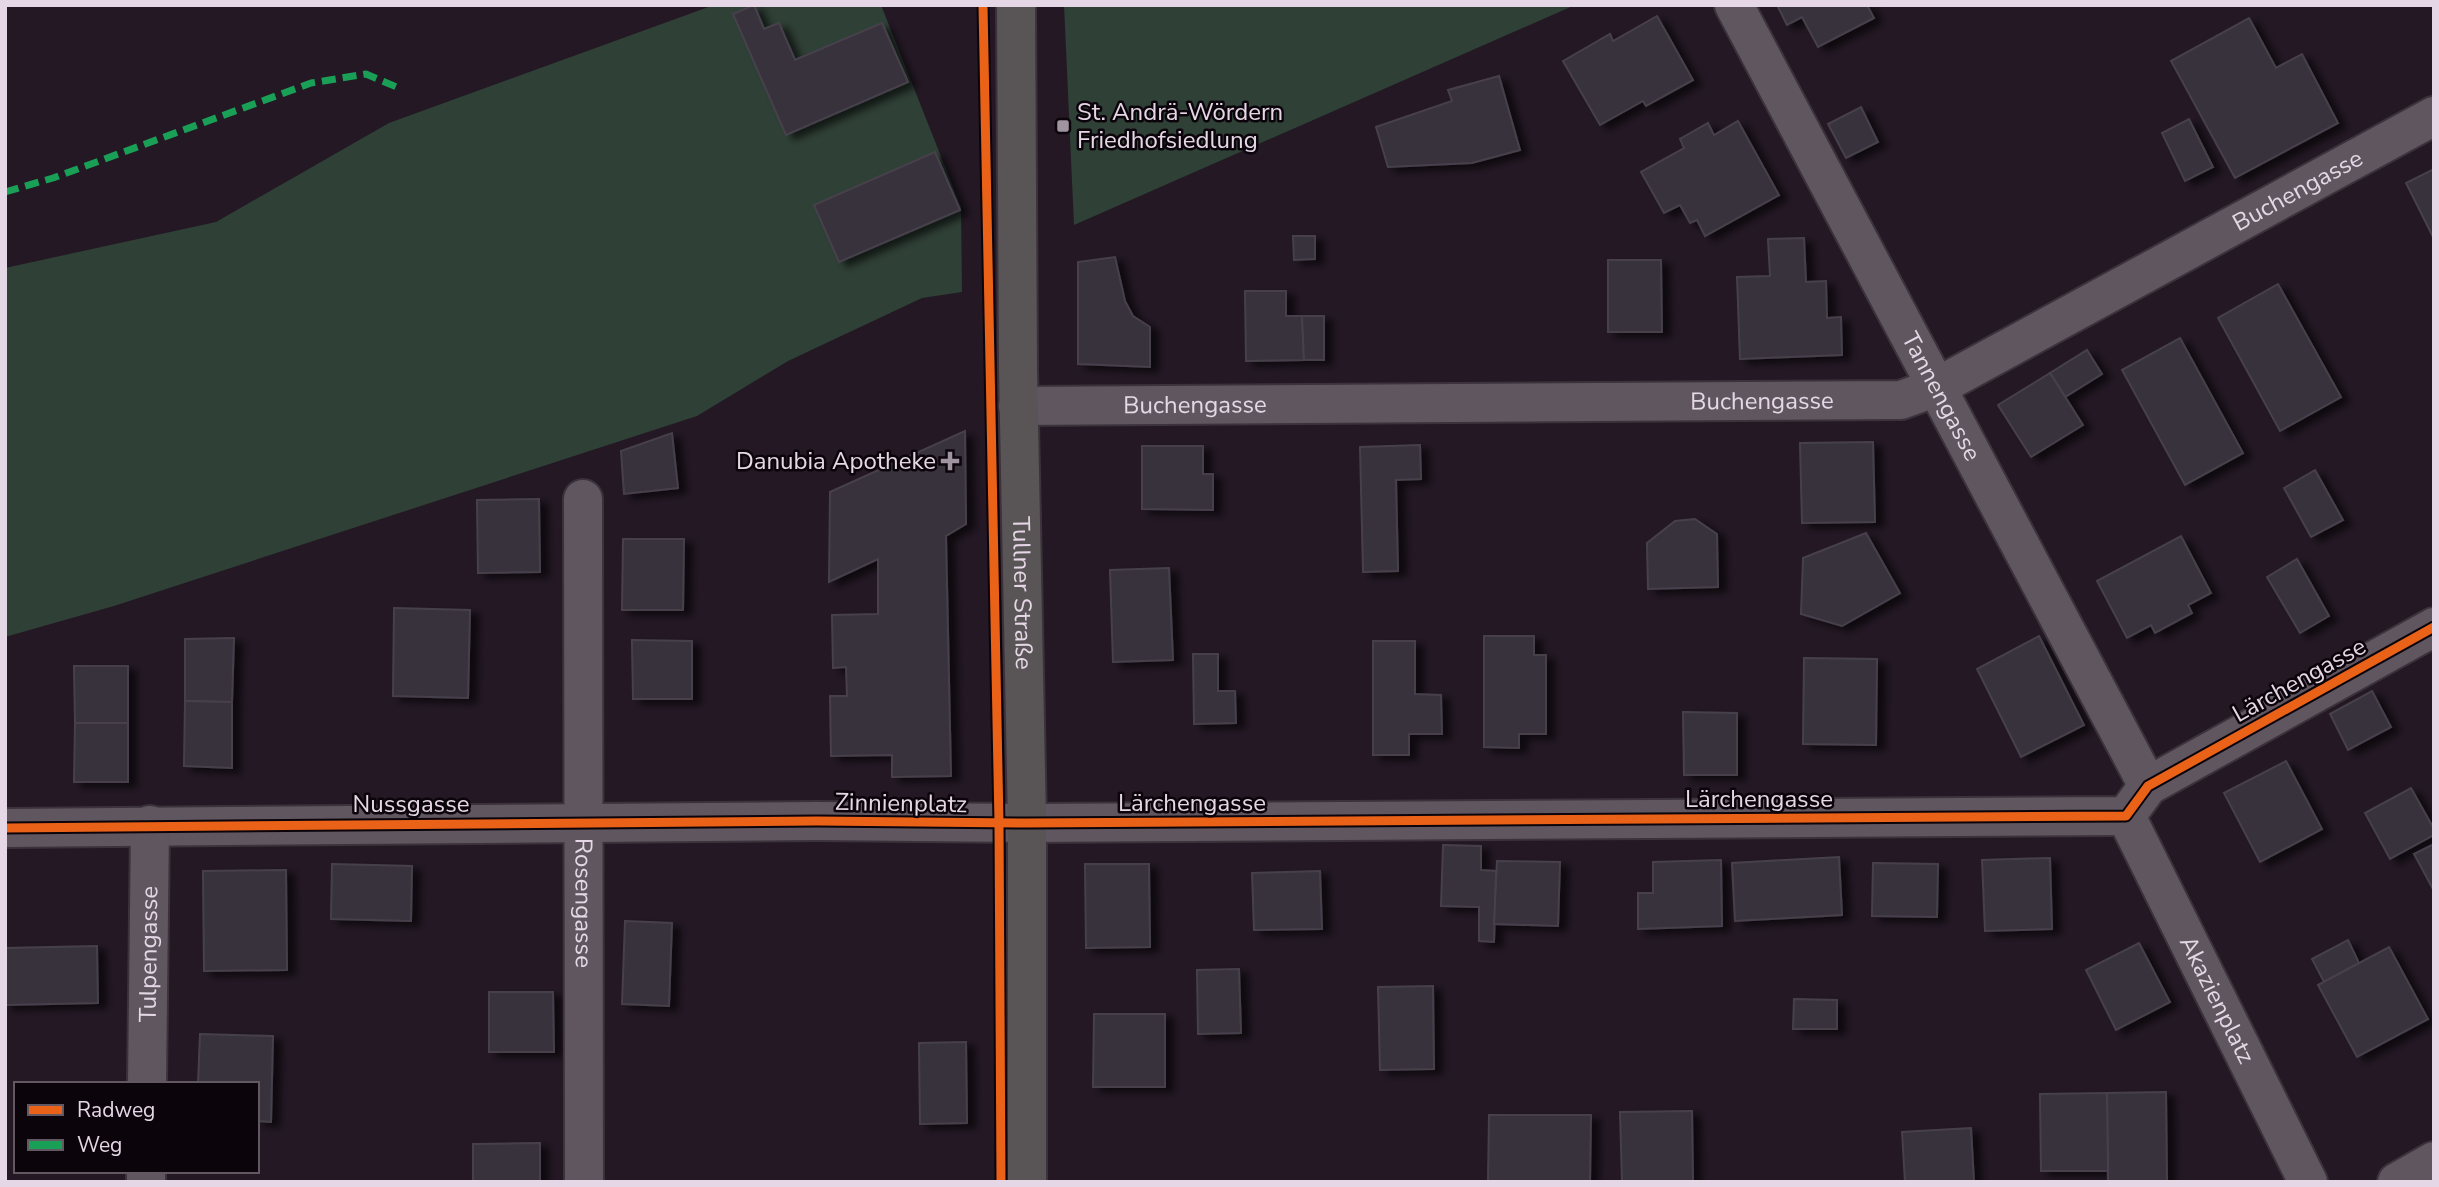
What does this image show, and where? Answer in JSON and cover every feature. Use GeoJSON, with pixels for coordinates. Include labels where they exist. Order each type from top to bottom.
{"type":"FeatureCollection","features":[{"type":"Feature","properties":{"kind":"main road","name":"Tullner Straße"},"geometry":{"type":"LineString","coordinates":[[1016,5],[1018,406],[1027,823],[1027,1182]]}},
{"type":"Feature","properties":{"kind":"street","name":"Tannengasse"},"geometry":{"type":"LineString","coordinates":[[1734,5],[1937,387],[2137,801]]}},
{"type":"Feature","properties":{"kind":"street","name":"Buchengasse"},"geometry":{"type":"LineString","coordinates":[[1018,406],[1900,401],[1937,387],[2434,116]]}},
{"type":"Feature","properties":{"kind":"street","name":"Rosengasse"},"geometry":{"type":"LineString","coordinates":[[583,499],[584,1182]]}},
{"type":"Feature","properties":{"kind":"street","name":"Lärchengasse"},"geometry":{"type":"LineString","coordinates":[[1027,823],[2137,801],[2434,627]]}},
{"type":"Feature","properties":{"kind":"street","name":"Akazienplatz"},"geometry":{"type":"LineString","coordinates":[[2137,801],[2308,1182]]}},
{"type":"Feature","properties":{"kind":"street","name":"Zinnienplatz"},"geometry":{"type":"LineString","coordinates":[[817,821],[1027,823]]}},
{"type":"Feature","properties":{"kind":"street","name":"Nussgasse"},"geometry":{"type":"LineString","coordinates":[[5,828],[817,821]]}},
{"type":"Feature","properties":{"kind":"street","name":"Tulpengasse"},"geometry":{"type":"LineString","coordinates":[[147,1082],[150,825]]}},
{"type":"Feature","properties":{"kind":"street"},"geometry":{"type":"LineString","coordinates":[[2397,1182],[2434,1161]]}},
{"type":"Feature","properties":{"kind":"green space"},"geometry":{"type":"Polygon","coordinates":[[[714,5],[881,5],[961,207],[962,292],[922,298],[788,361],[697,416],[114,606],[5,637],[5,268],[216,222],[389,123],[714,5]]]}},
{"type":"Feature","properties":{"kind":"green space"},"geometry":{"type":"Polygon","coordinates":[[[1064,5],[1575,5],[1074,225],[1064,5]]]}},
{"type":"Feature","properties":{"kind":"building"},"geometry":{"type":"Polygon","coordinates":[[[754,5],[764,29],[779,23],[795,60],[882,23],[908,82],[786,135],[733,14],[754,5]]]}},
{"type":"Feature","properties":{"kind":"building"},"geometry":{"type":"Polygon","coordinates":[[[1777,5],[1867,5],[1874,18],[1818,47],[1802,17],[1787,25],[1777,5]]]}},
{"type":"Feature","properties":{"kind":"building"},"geometry":{"type":"Polygon","coordinates":[[[1657,16],[1693,80],[1646,106],[1643,101],[1600,125],[1563,61],[1610,34],[1613,41],[1657,16]]]}},
{"type":"Feature","properties":{"kind":"building"},"geometry":{"type":"Polygon","coordinates":[[[2249,18],[2276,68],[2302,54],[2338,123],[2235,178],[2171,61],[2249,18]]]}},
{"type":"Feature","properties":{"kind":"building"},"geometry":{"type":"Polygon","coordinates":[[[1499,76],[1520,150],[1472,163],[1388,167],[1376,127],[1452,101],[1448,90],[1499,76]]]}},
{"type":"Feature","properties":{"kind":"building"},"geometry":{"type":"Polygon","coordinates":[[[1861,107],[1878,142],[1846,158],[1828,124],[1861,107]]]}},
{"type":"Feature","properties":{"kind":"building"},"geometry":{"type":"Polygon","coordinates":[[[2189,119],[2213,167],[2185,181],[2162,133],[2189,119]]]}},
{"type":"Feature","properties":{"kind":"building"},"geometry":{"type":"Polygon","coordinates":[[[1738,121],[1779,195],[1705,236],[1697,220],[1690,223],[1680,205],[1664,213],[1641,172],[1684,148],[1680,139],[1708,123],[1714,135],[1738,121]]]}},
{"type":"Feature","properties":{"kind":"building"},"geometry":{"type":"Polygon","coordinates":[[[935,152],[960,210],[839,262],[814,205],[935,152]]]}},
{"type":"Feature","properties":{"kind":"building"},"geometry":{"type":"Polygon","coordinates":[[[2434,169],[2434,239],[2406,183],[2434,169]]]}},
{"type":"Feature","properties":{"kind":"building"},"geometry":{"type":"Polygon","coordinates":[[[1293,236],[1315,236],[1315,259],[1294,260],[1293,236]]]}},
{"type":"Feature","properties":{"kind":"building"},"geometry":{"type":"Polygon","coordinates":[[[1804,238],[1806,282],[1826,281],[1827,318],[1841,317],[1842,355],[1740,359],[1737,277],[1770,276],[1768,239],[1804,238]]]}},
{"type":"Feature","properties":{"kind":"building"},"geometry":{"type":"Polygon","coordinates":[[[1115,257],[1125,301],[1133,316],[1150,327],[1150,367],[1078,364],[1078,262],[1115,257]]]}},
{"type":"Feature","properties":{"kind":"building"},"geometry":{"type":"Polygon","coordinates":[[[1608,260],[1661,260],[1662,332],[1608,332],[1608,260]]]}},
{"type":"Feature","properties":{"kind":"building"},"geometry":{"type":"Polygon","coordinates":[[[2278,284],[2341,397],[2280,431],[2218,318],[2278,284]]]}},
{"type":"Feature","properties":{"kind":"building"},"geometry":{"type":"Polygon","coordinates":[[[1245,291],[1286,291],[1286,316],[1302,316],[1304,360],[1246,361],[1245,291]]]}},
{"type":"Feature","properties":{"kind":"building"},"geometry":{"type":"Polygon","coordinates":[[[1302,316],[1324,316],[1324,360],[1304,360],[1302,316]]]}},
{"type":"Feature","properties":{"kind":"building"},"geometry":{"type":"Polygon","coordinates":[[[2180,338],[2243,453],[2185,485],[2122,370],[2180,338]]]}},
{"type":"Feature","properties":{"kind":"building"},"geometry":{"type":"Polygon","coordinates":[[[2087,350],[2102,374],[2065,397],[2050,373],[2087,350]]]}},
{"type":"Feature","properties":{"kind":"building"},"geometry":{"type":"Polygon","coordinates":[[[2050,373],[2083,425],[2031,457],[1998,405],[2050,373]]]}},
{"type":"Feature","properties":{"kind":"building"},"geometry":{"type":"Polygon","coordinates":[[[965,431],[966,524],[946,536],[951,776],[892,777],[892,755],[831,756],[830,696],[847,696],[846,667],[833,668],[832,615],[878,614],[878,559],[829,582],[830,492],[965,431]]]}},
{"type":"Feature","properties":{"kind":"building"},"geometry":{"type":"Polygon","coordinates":[[[672,433],[678,488],[624,494],[621,451],[672,433]]]}},
{"type":"Feature","properties":{"kind":"building"},"geometry":{"type":"Polygon","coordinates":[[[1873,442],[1875,522],[1802,523],[1800,443],[1873,442]]]}},
{"type":"Feature","properties":{"kind":"building"},"geometry":{"type":"Polygon","coordinates":[[[1420,445],[1421,479],[1396,480],[1398,571],[1363,572],[1360,447],[1420,445]]]}},
{"type":"Feature","properties":{"kind":"building"},"geometry":{"type":"Polygon","coordinates":[[[1142,446],[1203,446],[1203,474],[1213,474],[1213,510],[1142,509],[1142,446]]]}},
{"type":"Feature","properties":{"kind":"building"},"geometry":{"type":"Polygon","coordinates":[[[2315,470],[2343,520],[2311,537],[2284,488],[2315,470]]]}},
{"type":"Feature","properties":{"kind":"building"},"geometry":{"type":"Polygon","coordinates":[[[539,499],[540,572],[478,573],[477,500],[539,499]]]}},
{"type":"Feature","properties":{"kind":"building"},"geometry":{"type":"Polygon","coordinates":[[[1695,519],[1717,534],[1718,587],[1648,589],[1647,543],[1675,521],[1695,519]]]}},
{"type":"Feature","properties":{"kind":"building"},"geometry":{"type":"Polygon","coordinates":[[[1866,533],[1900,593],[1842,626],[1801,614],[1803,558],[1866,533]]]}},
{"type":"Feature","properties":{"kind":"building"},"geometry":{"type":"Polygon","coordinates":[[[2181,536],[2211,593],[2188,605],[2192,613],[2155,633],[2151,625],[2127,638],[2097,581],[2181,536]]]}},
{"type":"Feature","properties":{"kind":"building"},"geometry":{"type":"Polygon","coordinates":[[[623,539],[684,539],[683,610],[622,610],[623,539]]]}},
{"type":"Feature","properties":{"kind":"building"},"geometry":{"type":"Polygon","coordinates":[[[2297,559],[2329,616],[2300,633],[2267,577],[2297,559]]]}},
{"type":"Feature","properties":{"kind":"building"},"geometry":{"type":"Polygon","coordinates":[[[1169,568],[1173,660],[1113,662],[1110,570],[1169,568]]]}},
{"type":"Feature","properties":{"kind":"building"},"geometry":{"type":"Polygon","coordinates":[[[394,608],[470,610],[468,698],[393,696],[394,608]]]}},
{"type":"Feature","properties":{"kind":"building"},"geometry":{"type":"Polygon","coordinates":[[[1484,636],[1534,636],[1534,655],[1546,655],[1546,734],[1519,734],[1519,748],[1484,747],[1484,636]]]}},
{"type":"Feature","properties":{"kind":"building"},"geometry":{"type":"Polygon","coordinates":[[[2039,636],[2084,725],[2021,757],[1977,669],[2039,636]]]}},
{"type":"Feature","properties":{"kind":"building"},"geometry":{"type":"Polygon","coordinates":[[[234,638],[232,702],[185,701],[185,639],[234,638]]]}},
{"type":"Feature","properties":{"kind":"building"},"geometry":{"type":"Polygon","coordinates":[[[632,640],[692,641],[692,699],[633,699],[632,640]]]}},
{"type":"Feature","properties":{"kind":"building"},"geometry":{"type":"Polygon","coordinates":[[[1373,641],[1415,641],[1415,694],[1441,695],[1442,734],[1409,734],[1409,755],[1373,755],[1373,641]]]}},
{"type":"Feature","properties":{"kind":"building"},"geometry":{"type":"Polygon","coordinates":[[[1193,654],[1218,654],[1218,691],[1235,691],[1236,723],[1194,724],[1193,654]]]}},
{"type":"Feature","properties":{"kind":"building"},"geometry":{"type":"Polygon","coordinates":[[[1804,658],[1877,659],[1876,745],[1803,744],[1804,658]]]}},
{"type":"Feature","properties":{"kind":"building"},"geometry":{"type":"Polygon","coordinates":[[[74,666],[128,666],[128,723],[75,723],[74,666]]]}},
{"type":"Feature","properties":{"kind":"building"},"geometry":{"type":"Polygon","coordinates":[[[2372,691],[2391,727],[2348,750],[2330,714],[2372,691]]]}},
{"type":"Feature","properties":{"kind":"building"},"geometry":{"type":"Polygon","coordinates":[[[185,701],[232,702],[232,768],[184,766],[185,701]]]}},
{"type":"Feature","properties":{"kind":"building"},"geometry":{"type":"Polygon","coordinates":[[[1683,712],[1737,713],[1737,775],[1684,775],[1683,712]]]}},
{"type":"Feature","properties":{"kind":"building"},"geometry":{"type":"Polygon","coordinates":[[[75,723],[128,723],[128,782],[74,782],[75,723]]]}},
{"type":"Feature","properties":{"kind":"building"},"geometry":{"type":"Polygon","coordinates":[[[2286,761],[2322,829],[2260,862],[2224,793],[2286,761]]]}},
{"type":"Feature","properties":{"kind":"building"},"geometry":{"type":"Polygon","coordinates":[[[2411,788],[2434,829],[2434,835],[2390,859],[2365,813],[2411,788]]]}},
{"type":"Feature","properties":{"kind":"building"},"geometry":{"type":"Polygon","coordinates":[[[2434,844],[2434,891],[2414,854],[2434,844]]]}},
{"type":"Feature","properties":{"kind":"building"},"geometry":{"type":"Polygon","coordinates":[[[1443,845],[1481,846],[1481,870],[1496,871],[1494,942],[1479,941],[1479,907],[1441,906],[1443,845]]]}},
{"type":"Feature","properties":{"kind":"building"},"geometry":{"type":"Polygon","coordinates":[[[1839,857],[1842,915],[1735,921],[1732,863],[1839,857]]]}},
{"type":"Feature","properties":{"kind":"building"},"geometry":{"type":"Polygon","coordinates":[[[2050,858],[2052,929],[1985,931],[1982,860],[2050,858]]]}},
{"type":"Feature","properties":{"kind":"building"},"geometry":{"type":"Polygon","coordinates":[[[1721,860],[1722,926],[1638,929],[1638,893],[1653,893],[1653,862],[1721,860]]]}},
{"type":"Feature","properties":{"kind":"building"},"geometry":{"type":"Polygon","coordinates":[[[1497,861],[1560,862],[1558,926],[1494,924],[1497,861]]]}},
{"type":"Feature","properties":{"kind":"building"},"geometry":{"type":"Polygon","coordinates":[[[1873,863],[1938,864],[1937,917],[1872,916],[1873,863]]]}},
{"type":"Feature","properties":{"kind":"building"},"geometry":{"type":"Polygon","coordinates":[[[332,864],[412,866],[411,921],[331,919],[332,864]]]}},
{"type":"Feature","properties":{"kind":"building"},"geometry":{"type":"Polygon","coordinates":[[[1085,864],[1149,864],[1150,947],[1086,948],[1085,864]]]}},
{"type":"Feature","properties":{"kind":"building"},"geometry":{"type":"Polygon","coordinates":[[[286,870],[287,970],[204,971],[203,871],[286,870]]]}},
{"type":"Feature","properties":{"kind":"building"},"geometry":{"type":"Polygon","coordinates":[[[1320,871],[1322,929],[1254,930],[1252,873],[1320,871]]]}},
{"type":"Feature","properties":{"kind":"building"},"geometry":{"type":"Polygon","coordinates":[[[625,921],[672,923],[669,1006],[622,1004],[625,921]]]}},
{"type":"Feature","properties":{"kind":"building"},"geometry":{"type":"Polygon","coordinates":[[[2348,940],[2359,963],[2324,982],[2312,959],[2348,940]]]}},
{"type":"Feature","properties":{"kind":"building"},"geometry":{"type":"Polygon","coordinates":[[[2139,943],[2170,1002],[2116,1030],[2086,970],[2139,943]]]}},
{"type":"Feature","properties":{"kind":"building"},"geometry":{"type":"Polygon","coordinates":[[[97,946],[98,1003],[5,1005],[5,948],[97,946]]]}},
{"type":"Feature","properties":{"kind":"building"},"geometry":{"type":"Polygon","coordinates":[[[2389,947],[2428,1019],[2357,1057],[2318,985],[2389,947]]]}},
{"type":"Feature","properties":{"kind":"building"},"geometry":{"type":"Polygon","coordinates":[[[1239,969],[1241,1033],[1198,1034],[1197,970],[1239,969]]]}},
{"type":"Feature","properties":{"kind":"building"},"geometry":{"type":"Polygon","coordinates":[[[1433,986],[1434,1069],[1380,1070],[1378,987],[1433,986]]]}},
{"type":"Feature","properties":{"kind":"building"},"geometry":{"type":"Polygon","coordinates":[[[489,992],[553,992],[554,1052],[489,1052],[489,992]]]}},
{"type":"Feature","properties":{"kind":"building"},"geometry":{"type":"Polygon","coordinates":[[[1794,999],[1837,1000],[1837,1029],[1793,1029],[1794,999]]]}},
{"type":"Feature","properties":{"kind":"building"},"geometry":{"type":"Polygon","coordinates":[[[1094,1014],[1165,1014],[1165,1087],[1093,1087],[1094,1014]]]}},
{"type":"Feature","properties":{"kind":"building"},"geometry":{"type":"Polygon","coordinates":[[[200,1034],[273,1036],[271,1122],[259,1121],[259,1082],[198,1082],[200,1034]]]}},
{"type":"Feature","properties":{"kind":"building"},"geometry":{"type":"Polygon","coordinates":[[[966,1042],[967,1123],[920,1124],[919,1043],[966,1042]]]}},
{"type":"Feature","properties":{"kind":"building"},"geometry":{"type":"Polygon","coordinates":[[[2166,1092],[2167,1182],[2108,1182],[2107,1093],[2166,1092]]]}},
{"type":"Feature","properties":{"kind":"building"},"geometry":{"type":"Polygon","coordinates":[[[2107,1093],[2108,1171],[2041,1171],[2040,1094],[2107,1093]]]}},
{"type":"Feature","properties":{"kind":"building"},"geometry":{"type":"Polygon","coordinates":[[[1692,1111],[1693,1182],[1622,1182],[1620,1112],[1692,1111]]]}},
{"type":"Feature","properties":{"kind":"building"},"geometry":{"type":"Polygon","coordinates":[[[1489,1115],[1591,1115],[1590,1182],[1488,1182],[1489,1115]]]}},
{"type":"Feature","properties":{"kind":"building"},"geometry":{"type":"Polygon","coordinates":[[[1971,1128],[1974,1182],[1905,1182],[1902,1132],[1971,1128]]]}},
{"type":"Feature","properties":{"kind":"building"},"geometry":{"type":"Polygon","coordinates":[[[540,1143],[540,1182],[473,1182],[473,1144],[540,1143]]]}},
{"type":"Feature","properties":{"kind":"marked path"},"geometry":{"type":"LineString","coordinates":[[5,192],[53,178],[311,83],[366,74],[399,88]]}},
{"type":"Feature","properties":{"kind":"cycle path"},"geometry":{"type":"LineString","coordinates":[[983,5],[999,823],[1001,1182]]}},
{"type":"Feature","properties":{"kind":"cycle path"},"geometry":{"type":"LineString","coordinates":[[5,828],[817,821],[1027,823],[2126,816],[2148,786],[2434,627]]}},
{"type":"Feature","properties":{"kind":"place","name":"St. Andrä-Wördern Friedhofsiedlung"},"geometry":{"type":"Point","coordinates":[1063,126]}},
{"type":"Feature","properties":{"kind":"place","name":"Danubia Apotheke"},"geometry":{"type":"Point","coordinates":[950,461]}}]}
